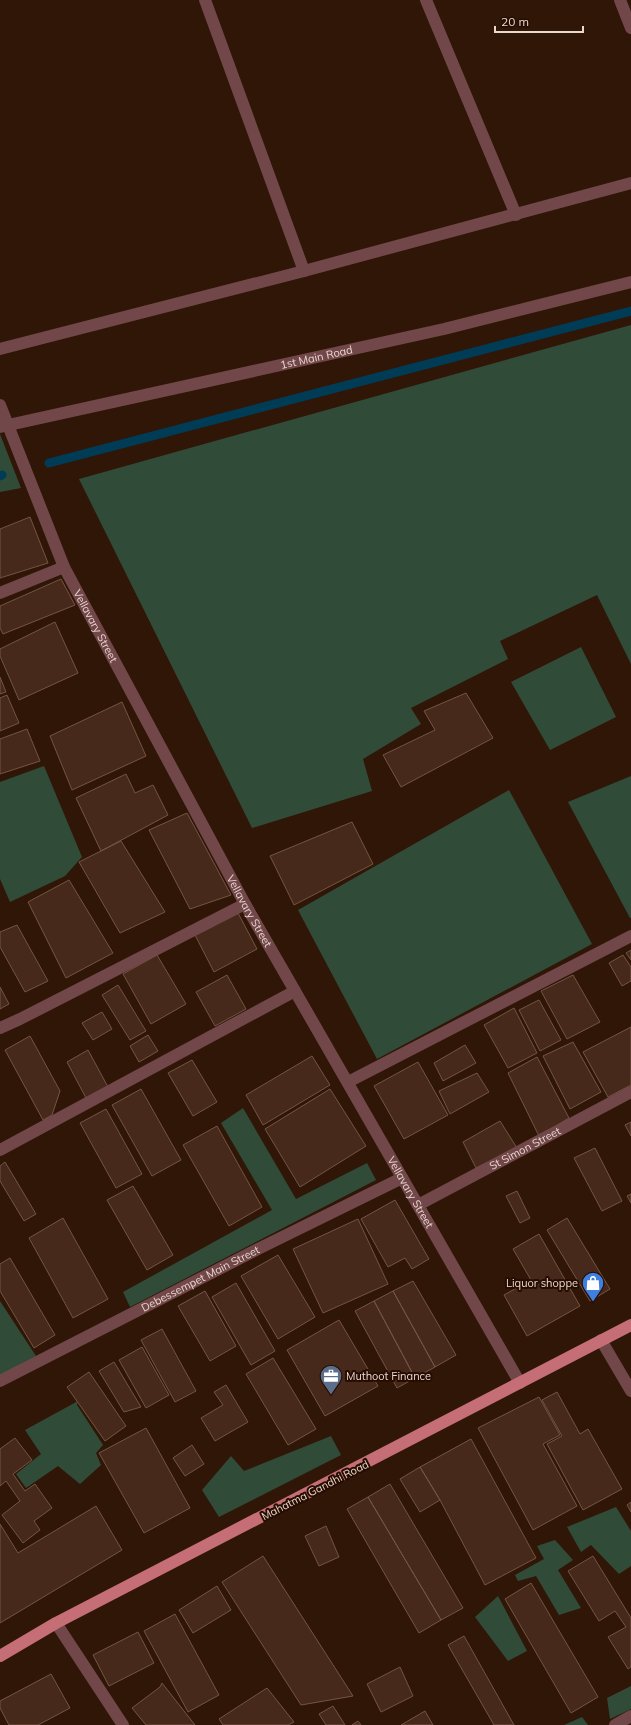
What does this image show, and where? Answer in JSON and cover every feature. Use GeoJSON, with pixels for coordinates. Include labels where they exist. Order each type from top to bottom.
{"type":"FeatureCollection","features":[{"type":"Feature","properties":{"kind":"main road","name":"Mahatma Gandhi Road"},"geometry":{"type":"LineString","coordinates":[[0,1656],[56,1624],[631,1325]]}},
{"type":"Feature","properties":{"kind":"street"},"geometry":{"type":"LineString","coordinates":[[205,0],[304,271]]}},
{"type":"Feature","properties":{"kind":"street"},"geometry":{"type":"LineString","coordinates":[[426,0],[516,215]]}},
{"type":"Feature","properties":{"kind":"street"},"geometry":{"type":"LineString","coordinates":[[620,0],[631,28]]}},
{"type":"Feature","properties":{"kind":"street"},"geometry":{"type":"LineString","coordinates":[[0,349],[304,271],[631,183]]}},
{"type":"Feature","properties":{"kind":"street","name":"1st Main Road"},"geometry":{"type":"LineString","coordinates":[[4,426],[444,329],[631,282]]}},
{"type":"Feature","properties":{"kind":"street","name":"Vellavary Street"},"geometry":{"type":"LineString","coordinates":[[0,405],[4,426],[64,567],[245,904],[520,1383]]}},
{"type":"Feature","properties":{"kind":"street"},"geometry":{"type":"LineString","coordinates":[[0,592],[64,567]]}},
{"type":"Feature","properties":{"kind":"street"},"geometry":{"type":"LineString","coordinates":[[0,1028],[20,1020],[245,904]]}},
{"type":"Feature","properties":{"kind":"street"},"geometry":{"type":"LineString","coordinates":[[348,1082],[631,936]]}},
{"type":"Feature","properties":{"kind":"street"},"geometry":{"type":"LineString","coordinates":[[0,1150],[295,992]]}},
{"type":"Feature","properties":{"kind":"street","name":"St Simon Street"},"geometry":{"type":"LineString","coordinates":[[418,1205],[631,1092]]}},
{"type":"Feature","properties":{"kind":"street","name":"Debessempet Main Street"},"geometry":{"type":"LineString","coordinates":[[0,1381],[262,1247],[402,1178]]}},
{"type":"Feature","properties":{"kind":"street"},"geometry":{"type":"LineString","coordinates":[[601,1340],[631,1391]]}},
{"type":"Feature","properties":{"kind":"street"},"geometry":{"type":"LineString","coordinates":[[56,1624],[123,1725]]}},
{"type":"Feature","properties":{"kind":"street"},"geometry":{"type":"LineString","coordinates":[[615,1725],[631,1716]]}},
{"type":"Feature","properties":{"kind":"green space"},"geometry":{"type":"Polygon","coordinates":[[[631,325],[631,664],[597,595],[500,641],[508,659],[411,708],[421,724],[363,759],[372,791],[252,828],[79,479],[631,325]]]}},
{"type":"Feature","properties":{"kind":"green space"},"geometry":{"type":"Polygon","coordinates":[[[0,434],[21,488],[0,492],[0,434]]]}},
{"type":"Feature","properties":{"kind":"green space"},"geometry":{"type":"Polygon","coordinates":[[[581,647],[616,717],[550,750],[511,682],[581,647]]]}},
{"type":"Feature","properties":{"kind":"green space"},"geometry":{"type":"Polygon","coordinates":[[[44,766],[82,857],[65,876],[10,902],[0,879],[0,782],[44,766]]]}},
{"type":"Feature","properties":{"kind":"green space"},"geometry":{"type":"Polygon","coordinates":[[[631,776],[631,918],[630,918],[568,802],[631,776]]]}},
{"type":"Feature","properties":{"kind":"green space"},"geometry":{"type":"Polygon","coordinates":[[[509,790],[592,944],[377,1059],[298,910],[509,790]]]}},
{"type":"Feature","properties":{"kind":"green space"},"geometry":{"type":"Polygon","coordinates":[[[243,1108],[296,1199],[367,1163],[376,1180],[130,1307],[123,1292],[272,1210],[221,1123],[243,1108]]]}},
{"type":"Feature","properties":{"kind":"green space"},"geometry":{"type":"Polygon","coordinates":[[[0,1301],[36,1356],[0,1375],[0,1301]]]}},
{"type":"Feature","properties":{"kind":"green space"},"geometry":{"type":"Polygon","coordinates":[[[78,1401],[77,1405],[103,1445],[96,1453],[101,1465],[80,1484],[58,1466],[26,1488],[16,1474],[41,1454],[25,1430],[78,1401]]]}},
{"type":"Feature","properties":{"kind":"green space"},"geometry":{"type":"Polygon","coordinates":[[[331,1436],[341,1455],[219,1517],[202,1490],[231,1456],[244,1471],[331,1436]]]}},
{"type":"Feature","properties":{"kind":"green space"},"geometry":{"type":"Polygon","coordinates":[[[616,1507],[631,1531],[631,1566],[619,1574],[591,1545],[581,1552],[567,1527],[616,1507]]]}},
{"type":"Feature","properties":{"kind":"green space"},"geometry":{"type":"Polygon","coordinates":[[[555,1540],[573,1560],[558,1570],[581,1608],[559,1615],[536,1576],[518,1581],[515,1575],[544,1559],[537,1546],[555,1540]]]}},
{"type":"Feature","properties":{"kind":"green space"},"geometry":{"type":"Polygon","coordinates":[[[498,1596],[527,1651],[508,1661],[475,1617],[498,1596]]]}},
{"type":"Feature","properties":{"kind":"green space"},"geometry":{"type":"Polygon","coordinates":[[[631,1686],[631,1709],[610,1719],[607,1698],[631,1686]]]}},
{"type":"Feature","properties":{"kind":"green space"},"geometry":{"type":"Polygon","coordinates":[[[582,1717],[588,1725],[564,1725],[582,1717]]]}},
{"type":"Feature","properties":{"kind":"building"},"geometry":{"type":"Polygon","coordinates":[[[30,517],[48,563],[0,578],[0,529],[30,517]]]}},
{"type":"Feature","properties":{"kind":"building"},"geometry":{"type":"Polygon","coordinates":[[[61,579],[75,605],[3,634],[0,628],[0,606],[61,579]]]}},
{"type":"Feature","properties":{"kind":"building"},"geometry":{"type":"Polygon","coordinates":[[[55,622],[78,673],[19,700],[0,656],[0,649],[55,622]]]}},
{"type":"Feature","properties":{"kind":"building"},"geometry":{"type":"Polygon","coordinates":[[[0,677],[6,692],[0,694],[0,677]]]}},
{"type":"Feature","properties":{"kind":"building"},"geometry":{"type":"Polygon","coordinates":[[[466,693],[493,738],[401,787],[383,755],[435,730],[424,711],[466,693]]]}},
{"type":"Feature","properties":{"kind":"building"},"geometry":{"type":"Polygon","coordinates":[[[7,695],[19,723],[0,731],[0,698],[7,695]]]}},
{"type":"Feature","properties":{"kind":"building"},"geometry":{"type":"Polygon","coordinates":[[[122,702],[146,756],[72,790],[50,736],[122,702]]]}},
{"type":"Feature","properties":{"kind":"building"},"geometry":{"type":"Polygon","coordinates":[[[27,729],[40,761],[0,774],[0,739],[27,729]]]}},
{"type":"Feature","properties":{"kind":"building"},"geometry":{"type":"Polygon","coordinates":[[[126,774],[135,793],[153,785],[168,815],[101,851],[76,798],[126,774]]]}},
{"type":"Feature","properties":{"kind":"building"},"geometry":{"type":"Polygon","coordinates":[[[187,813],[231,895],[190,909],[149,830],[187,813]]]}},
{"type":"Feature","properties":{"kind":"building"},"geometry":{"type":"Polygon","coordinates":[[[352,822],[373,864],[294,905],[270,856],[352,822]]]}},
{"type":"Feature","properties":{"kind":"building"},"geometry":{"type":"Polygon","coordinates":[[[121,841],[165,912],[120,933],[79,862],[121,841]]]}},
{"type":"Feature","properties":{"kind":"building"},"geometry":{"type":"Polygon","coordinates":[[[69,880],[113,953],[66,978],[28,902],[69,880]]]}},
{"type":"Feature","properties":{"kind":"building"},"geometry":{"type":"Polygon","coordinates":[[[238,913],[257,949],[214,972],[195,935],[238,913]]]}},
{"type":"Feature","properties":{"kind":"building"},"geometry":{"type":"Polygon","coordinates":[[[17,925],[48,981],[25,992],[0,947],[0,932],[17,925]]]}},
{"type":"Feature","properties":{"kind":"building"},"geometry":{"type":"Polygon","coordinates":[[[631,950],[631,960],[626,953],[631,950]]]}},
{"type":"Feature","properties":{"kind":"building"},"geometry":{"type":"Polygon","coordinates":[[[157,955],[186,1004],[151,1024],[123,974],[157,955]]]}},
{"type":"Feature","properties":{"kind":"building"},"geometry":{"type":"Polygon","coordinates":[[[623,955],[631,967],[631,981],[622,986],[609,963],[623,955]]]}},
{"type":"Feature","properties":{"kind":"building"},"geometry":{"type":"Polygon","coordinates":[[[227,975],[246,1009],[215,1026],[196,992],[227,975]]]}},
{"type":"Feature","properties":{"kind":"building"},"geometry":{"type":"Polygon","coordinates":[[[573,975],[600,1022],[567,1039],[541,991],[573,975]]]}},
{"type":"Feature","properties":{"kind":"building"},"geometry":{"type":"Polygon","coordinates":[[[118,985],[146,1031],[130,1040],[102,995],[118,985]]]}},
{"type":"Feature","properties":{"kind":"building"},"geometry":{"type":"Polygon","coordinates":[[[0,987],[9,1004],[0,1009],[0,987]]]}},
{"type":"Feature","properties":{"kind":"building"},"geometry":{"type":"Polygon","coordinates":[[[539,1000],[561,1040],[540,1051],[519,1010],[539,1000]]]}},
{"type":"Feature","properties":{"kind":"building"},"geometry":{"type":"Polygon","coordinates":[[[514,1008],[537,1053],[508,1068],[484,1025],[514,1008]]]}},
{"type":"Feature","properties":{"kind":"building"},"geometry":{"type":"Polygon","coordinates":[[[102,1012],[112,1029],[93,1040],[82,1023],[102,1012]]]}},
{"type":"Feature","properties":{"kind":"building"},"geometry":{"type":"Polygon","coordinates":[[[631,1027],[631,1085],[608,1097],[583,1052],[631,1027]]]}},
{"type":"Feature","properties":{"kind":"building"},"geometry":{"type":"Polygon","coordinates":[[[148,1035],[158,1051],[139,1062],[130,1046],[148,1035]]]}},
{"type":"Feature","properties":{"kind":"building"},"geometry":{"type":"Polygon","coordinates":[[[30,1036],[60,1091],[52,1115],[43,1120],[5,1050],[30,1036]]]}},
{"type":"Feature","properties":{"kind":"building"},"geometry":{"type":"Polygon","coordinates":[[[573,1042],[601,1092],[570,1109],[543,1056],[573,1042]]]}},
{"type":"Feature","properties":{"kind":"building"},"geometry":{"type":"Polygon","coordinates":[[[465,1045],[476,1063],[443,1081],[434,1063],[465,1045]]]}},
{"type":"Feature","properties":{"kind":"building"},"geometry":{"type":"Polygon","coordinates":[[[88,1050],[108,1087],[86,1098],[67,1062],[88,1050]]]}},
{"type":"Feature","properties":{"kind":"building"},"geometry":{"type":"Polygon","coordinates":[[[312,1056],[330,1085],[263,1125],[246,1095],[312,1056]]]}},
{"type":"Feature","properties":{"kind":"building"},"geometry":{"type":"Polygon","coordinates":[[[537,1057],[569,1118],[539,1136],[508,1073],[537,1057]]]}},
{"type":"Feature","properties":{"kind":"building"},"geometry":{"type":"Polygon","coordinates":[[[192,1060],[217,1102],[193,1116],[168,1073],[192,1060]]]}},
{"type":"Feature","properties":{"kind":"building"},"geometry":{"type":"Polygon","coordinates":[[[418,1062],[448,1115],[404,1139],[374,1086],[418,1062]]]}},
{"type":"Feature","properties":{"kind":"building"},"geometry":{"type":"Polygon","coordinates":[[[477,1073],[489,1092],[450,1114],[439,1091],[477,1073]]]}},
{"type":"Feature","properties":{"kind":"building"},"geometry":{"type":"Polygon","coordinates":[[[141,1089],[181,1160],[152,1176],[112,1105],[141,1089]]]}},
{"type":"Feature","properties":{"kind":"building"},"geometry":{"type":"Polygon","coordinates":[[[330,1089],[366,1146],[300,1187],[265,1129],[330,1089]]]}},
{"type":"Feature","properties":{"kind":"building"},"geometry":{"type":"Polygon","coordinates":[[[106,1109],[142,1174],[116,1188],[80,1123],[106,1109]]]}},
{"type":"Feature","properties":{"kind":"building"},"geometry":{"type":"Polygon","coordinates":[[[500,1121],[517,1148],[476,1168],[463,1142],[500,1121]]]}},
{"type":"Feature","properties":{"kind":"building"},"geometry":{"type":"Polygon","coordinates":[[[631,1122],[631,1136],[625,1125],[631,1122]]]}},
{"type":"Feature","properties":{"kind":"building"},"geometry":{"type":"Polygon","coordinates":[[[217,1126],[262,1207],[229,1226],[183,1145],[217,1126]]]}},
{"type":"Feature","properties":{"kind":"building"},"geometry":{"type":"Polygon","coordinates":[[[595,1148],[622,1201],[602,1211],[574,1158],[595,1148]]]}},
{"type":"Feature","properties":{"kind":"building"},"geometry":{"type":"Polygon","coordinates":[[[5,1162],[36,1214],[24,1221],[0,1181],[0,1166],[5,1162]]]}},
{"type":"Feature","properties":{"kind":"building"},"geometry":{"type":"Polygon","coordinates":[[[133,1186],[173,1255],[147,1270],[107,1200],[133,1186]]]}},
{"type":"Feature","properties":{"kind":"building"},"geometry":{"type":"Polygon","coordinates":[[[517,1191],[530,1218],[520,1223],[506,1196],[517,1191]]]}},
{"type":"Feature","properties":{"kind":"building"},"geometry":{"type":"Polygon","coordinates":[[[631,1194],[631,1203],[627,1196],[631,1194]]]}},
{"type":"Feature","properties":{"kind":"building"},"geometry":{"type":"Polygon","coordinates":[[[395,1200],[429,1259],[412,1269],[405,1258],[388,1267],[361,1219],[395,1200]]]}},
{"type":"Feature","properties":{"kind":"building"},"geometry":{"type":"Polygon","coordinates":[[[63,1218],[108,1299],[73,1318],[29,1238],[63,1218]]]}},
{"type":"Feature","properties":{"kind":"building"},"geometry":{"type":"Polygon","coordinates":[[[567,1218],[610,1289],[590,1301],[547,1230],[567,1218]]]}},
{"type":"Feature","properties":{"kind":"building"},"geometry":{"type":"Polygon","coordinates":[[[358,1219],[388,1284],[323,1313],[293,1249],[358,1219]]]}},
{"type":"Feature","properties":{"kind":"building"},"geometry":{"type":"Polygon","coordinates":[[[539,1234],[580,1306],[527,1336],[504,1295],[531,1280],[513,1249],[539,1234]]]}},
{"type":"Feature","properties":{"kind":"building"},"geometry":{"type":"Polygon","coordinates":[[[278,1255],[315,1317],[278,1339],[241,1276],[278,1255]]]}},
{"type":"Feature","properties":{"kind":"building"},"geometry":{"type":"Polygon","coordinates":[[[10,1258],[55,1335],[34,1348],[0,1291],[0,1264],[10,1258]]]}},
{"type":"Feature","properties":{"kind":"building"},"geometry":{"type":"Polygon","coordinates":[[[413,1281],[456,1355],[435,1367],[393,1291],[413,1281]]]}},
{"type":"Feature","properties":{"kind":"building"},"geometry":{"type":"Polygon","coordinates":[[[236,1283],[275,1351],[251,1365],[212,1297],[236,1283]]]}},
{"type":"Feature","properties":{"kind":"building"},"geometry":{"type":"Polygon","coordinates":[[[205,1291],[236,1346],[210,1361],[178,1306],[205,1291]]]}},
{"type":"Feature","properties":{"kind":"building"},"geometry":{"type":"Polygon","coordinates":[[[393,1291],[435,1367],[415,1378],[374,1301],[393,1291]]]}},
{"type":"Feature","properties":{"kind":"building"},"geometry":{"type":"Polygon","coordinates":[[[374,1301],[415,1378],[397,1388],[355,1311],[374,1301]]]}},
{"type":"Feature","properties":{"kind":"building"},"geometry":{"type":"Polygon","coordinates":[[[339,1320],[378,1386],[325,1416],[287,1350],[339,1320]]]}},
{"type":"Feature","properties":{"kind":"building"},"geometry":{"type":"Polygon","coordinates":[[[162,1329],[196,1391],[175,1402],[141,1340],[162,1329]]]}},
{"type":"Feature","properties":{"kind":"building"},"geometry":{"type":"Polygon","coordinates":[[[142,1347],[169,1395],[146,1408],[119,1360],[142,1347]]]}},
{"type":"Feature","properties":{"kind":"building"},"geometry":{"type":"Polygon","coordinates":[[[273,1358],[316,1429],[288,1445],[246,1374],[273,1358]]]}},
{"type":"Feature","properties":{"kind":"building"},"geometry":{"type":"Polygon","coordinates":[[[114,1362],[141,1407],[124,1412],[99,1371],[114,1362]]]}},
{"type":"Feature","properties":{"kind":"building"},"geometry":{"type":"Polygon","coordinates":[[[89,1372],[126,1426],[105,1441],[67,1387],[89,1372]]]}},
{"type":"Feature","properties":{"kind":"building"},"geometry":{"type":"Polygon","coordinates":[[[226,1385],[248,1422],[215,1441],[201,1418],[223,1405],[214,1392],[226,1385]]]}},
{"type":"Feature","properties":{"kind":"building"},"geometry":{"type":"Polygon","coordinates":[[[557,1392],[580,1434],[588,1429],[622,1489],[583,1510],[547,1444],[562,1436],[542,1400],[557,1392]]]}},
{"type":"Feature","properties":{"kind":"building"},"geometry":{"type":"Polygon","coordinates":[[[539,1397],[560,1435],[543,1444],[577,1506],[533,1530],[478,1428],[539,1397]]]}},
{"type":"Feature","properties":{"kind":"building"},"geometry":{"type":"Polygon","coordinates":[[[146,1428],[190,1508],[144,1533],[99,1453],[146,1428]]]}},
{"type":"Feature","properties":{"kind":"building"},"geometry":{"type":"Polygon","coordinates":[[[15,1438],[32,1460],[13,1474],[25,1491],[35,1484],[52,1508],[34,1521],[40,1530],[23,1543],[2,1515],[20,1501],[6,1481],[0,1486],[0,1449],[15,1438]]]}},
{"type":"Feature","properties":{"kind":"building"},"geometry":{"type":"Polygon","coordinates":[[[471,1439],[536,1558],[485,1585],[440,1500],[420,1467],[471,1439]]]}},
{"type":"Feature","properties":{"kind":"building"},"geometry":{"type":"Polygon","coordinates":[[[192,1445],[204,1464],[185,1476],[173,1458],[192,1445]]]}},
{"type":"Feature","properties":{"kind":"building"},"geometry":{"type":"Polygon","coordinates":[[[420,1467],[440,1500],[420,1512],[400,1479],[420,1467]]]}},
{"type":"Feature","properties":{"kind":"building"},"geometry":{"type":"Polygon","coordinates":[[[390,1484],[463,1608],[441,1620],[368,1497],[390,1484]]]}},
{"type":"Feature","properties":{"kind":"building"},"geometry":{"type":"Polygon","coordinates":[[[368,1497],[441,1620],[419,1633],[347,1509],[368,1497]]]}},
{"type":"Feature","properties":{"kind":"building"},"geometry":{"type":"Polygon","coordinates":[[[631,1502],[631,1512],[627,1505],[631,1502]]]}},
{"type":"Feature","properties":{"kind":"building"},"geometry":{"type":"Polygon","coordinates":[[[96,1506],[122,1550],[0,1623],[0,1524],[18,1553],[96,1506]]]}},
{"type":"Feature","properties":{"kind":"building"},"geometry":{"type":"Polygon","coordinates":[[[326,1526],[339,1557],[319,1566],[305,1536],[326,1526]]]}},
{"type":"Feature","properties":{"kind":"building"},"geometry":{"type":"Polygon","coordinates":[[[263,1556],[353,1696],[301,1705],[222,1582],[263,1556]]]}},
{"type":"Feature","properties":{"kind":"building"},"geometry":{"type":"Polygon","coordinates":[[[593,1556],[631,1618],[631,1667],[628,1669],[608,1637],[626,1627],[615,1611],[599,1621],[568,1571],[593,1556]]]}},
{"type":"Feature","properties":{"kind":"building"},"geometry":{"type":"Polygon","coordinates":[[[531,1583],[598,1697],[571,1713],[505,1599],[531,1583]]]}},
{"type":"Feature","properties":{"kind":"building"},"geometry":{"type":"Polygon","coordinates":[[[217,1586],[231,1610],[193,1633],[179,1610],[217,1586]]]}},
{"type":"Feature","properties":{"kind":"building"},"geometry":{"type":"Polygon","coordinates":[[[175,1614],[219,1695],[188,1712],[144,1631],[175,1614]]]}},
{"type":"Feature","properties":{"kind":"building"},"geometry":{"type":"Polygon","coordinates":[[[138,1632],[154,1663],[109,1686],[93,1655],[138,1632]]]}},
{"type":"Feature","properties":{"kind":"building"},"geometry":{"type":"Polygon","coordinates":[[[464,1636],[514,1725],[494,1725],[448,1645],[464,1636]]]}},
{"type":"Feature","properties":{"kind":"building"},"geometry":{"type":"Polygon","coordinates":[[[400,1667],[413,1696],[381,1712],[367,1684],[400,1667]]]}},
{"type":"Feature","properties":{"kind":"building"},"geometry":{"type":"Polygon","coordinates":[[[51,1674],[70,1708],[38,1725],[9,1725],[0,1708],[0,1701],[51,1674]]]}},
{"type":"Feature","properties":{"kind":"building"},"geometry":{"type":"Polygon","coordinates":[[[162,1683],[195,1725],[146,1725],[132,1708],[160,1687],[162,1683]]]}},
{"type":"Feature","properties":{"kind":"building"},"geometry":{"type":"Polygon","coordinates":[[[267,1688],[294,1722],[288,1725],[223,1725],[219,1719],[267,1688]]]}},
{"type":"Feature","properties":{"kind":"building"},"geometry":{"type":"Polygon","coordinates":[[[333,1706],[345,1725],[326,1725],[319,1714],[333,1706]]]}},
{"type":"Feature","properties":{"kind":"building"},"geometry":{"type":"Polygon","coordinates":[[[425,1711],[433,1725],[401,1725],[425,1711]]]}},
{"type":"Feature","properties":{"kind":"building"},"geometry":{"type":"Polygon","coordinates":[[[358,1721],[361,1725],[352,1725],[358,1721]]]}},
{"type":"Feature","properties":{"kind":"waterway"},"geometry":{"type":"LineString","coordinates":[[49,463],[631,311]]}},
{"type":"Feature","properties":{"kind":"place","name":"Liquor shoppe"},"geometry":{"type":"Point","coordinates":[593,1302]}},
{"type":"Feature","properties":{"kind":"place","name":"Muthoot Finance"},"geometry":{"type":"Point","coordinates":[331,1396]}}]}
